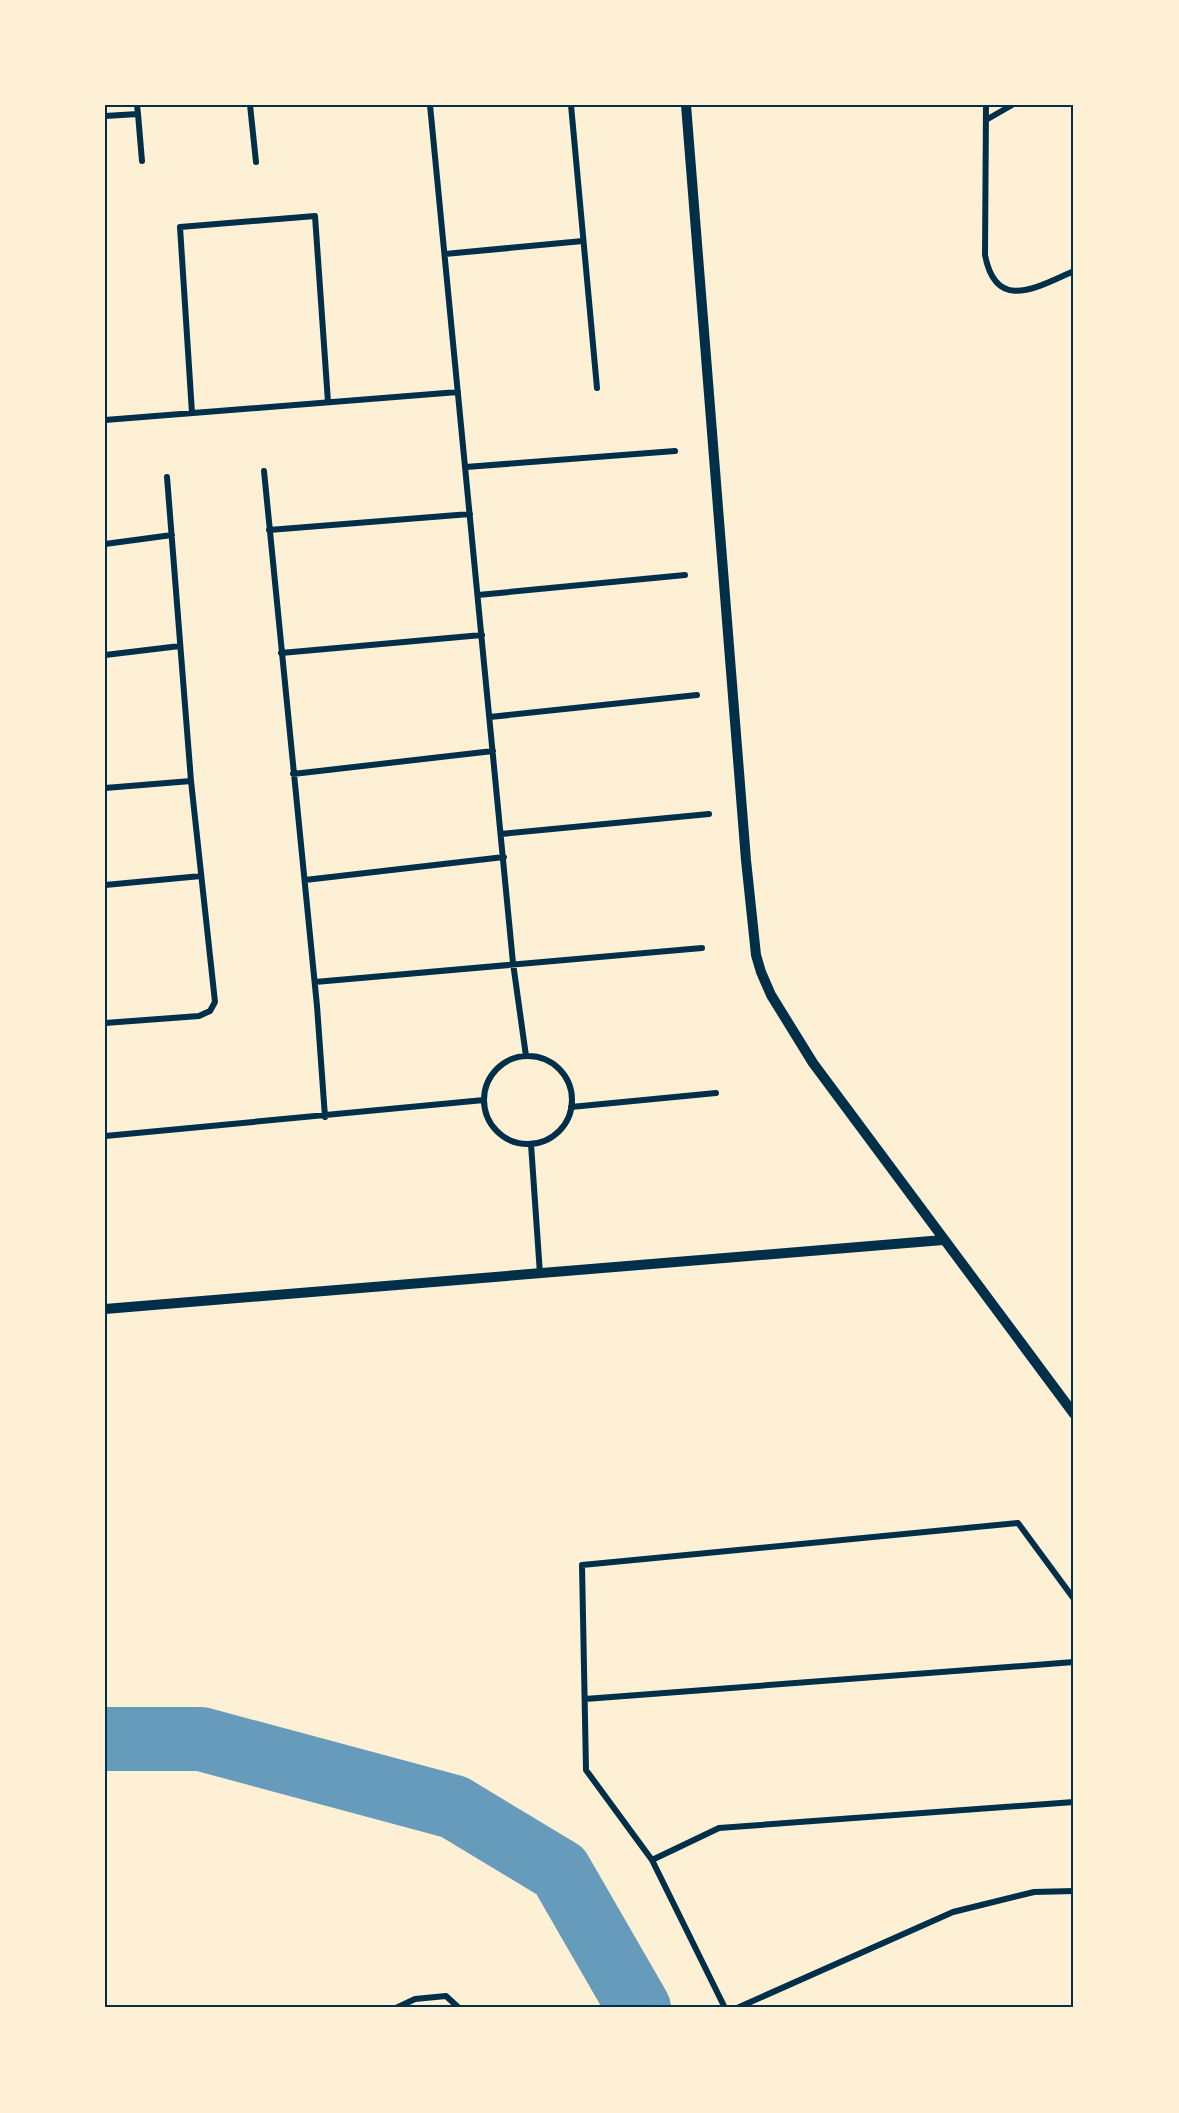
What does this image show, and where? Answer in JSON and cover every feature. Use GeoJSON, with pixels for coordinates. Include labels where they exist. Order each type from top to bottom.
{"type":"FeatureCollection","features":[{"type":"Feature","properties":{"kind":"street"},"geometry":{"type":"LineString","coordinates":[[137,105],[142,161]]}},
{"type":"Feature","properties":{"kind":"street"},"geometry":{"type":"LineString","coordinates":[[250,105],[256,162]]}},
{"type":"Feature","properties":{"kind":"street"},"geometry":{"type":"LineString","coordinates":[[430,105],[513,963],[526,1056]]}},
{"type":"Feature","properties":{"kind":"street"},"geometry":{"type":"LineString","coordinates":[[570,105],[597,388]]}},
{"type":"Feature","properties":{"kind":"street"},"geometry":{"type":"LineString","coordinates":[[686,105],[746,860],[756,955],[760,972],[771,995],[813,1063],[1074,1414]]}},
{"type":"Feature","properties":{"kind":"street"},"geometry":{"type":"LineString","coordinates":[[986,105],[985,255],[989,274],[997,286],[1014,291],[1031,290],[1074,271]]}},
{"type":"Feature","properties":{"kind":"street"},"geometry":{"type":"LineString","coordinates":[[986,120],[1012,105]]}},
{"type":"Feature","properties":{"kind":"street"},"geometry":{"type":"LineString","coordinates":[[105,116],[138,114]]}},
{"type":"Feature","properties":{"kind":"street"},"geometry":{"type":"LineString","coordinates":[[192,413],[180,227],[315,216],[328,402]]}},
{"type":"Feature","properties":{"kind":"street"},"geometry":{"type":"LineString","coordinates":[[445,254],[583,241]]}},
{"type":"Feature","properties":{"kind":"street"},"geometry":{"type":"LineString","coordinates":[[105,420],[458,392]]}},
{"type":"Feature","properties":{"kind":"street"},"geometry":{"type":"LineString","coordinates":[[466,467],[675,451]]}},
{"type":"Feature","properties":{"kind":"street"},"geometry":{"type":"LineString","coordinates":[[264,471],[315,982],[326,1117]]}},
{"type":"Feature","properties":{"kind":"street"},"geometry":{"type":"LineString","coordinates":[[105,1023],[199,1016],[210,1011],[215,1002],[191,781],[167,477]]}},
{"type":"Feature","properties":{"kind":"street"},"geometry":{"type":"LineString","coordinates":[[269,530],[470,513]]}},
{"type":"Feature","properties":{"kind":"street"},"geometry":{"type":"LineString","coordinates":[[105,544],[172,535]]}},
{"type":"Feature","properties":{"kind":"street"},"geometry":{"type":"LineString","coordinates":[[478,596],[685,576]]}},
{"type":"Feature","properties":{"kind":"street"},"geometry":{"type":"LineString","coordinates":[[281,653],[482,635]]}},
{"type":"Feature","properties":{"kind":"street"},"geometry":{"type":"LineString","coordinates":[[105,655],[180,646]]}},
{"type":"Feature","properties":{"kind":"street"},"geometry":{"type":"LineString","coordinates":[[490,717],[697,695]]}},
{"type":"Feature","properties":{"kind":"street"},"geometry":{"type":"LineString","coordinates":[[293,774],[493,751]]}},
{"type":"Feature","properties":{"kind":"street"},"geometry":{"type":"LineString","coordinates":[[105,788],[191,781]]}},
{"type":"Feature","properties":{"kind":"street"},"geometry":{"type":"LineString","coordinates":[[501,834],[709,814]]}},
{"type":"Feature","properties":{"kind":"street"},"geometry":{"type":"LineString","coordinates":[[305,880],[504,857]]}},
{"type":"Feature","properties":{"kind":"street"},"geometry":{"type":"LineString","coordinates":[[105,885],[201,876]]}},
{"type":"Feature","properties":{"kind":"street"},"geometry":{"type":"LineString","coordinates":[[315,982],[702,948]]}},
{"type":"Feature","properties":{"kind":"street"},"geometry":{"type":"LineString","coordinates":[[526,1056],[548,1062],[566,1077],[571,1092],[572,1107],[567,1121],[558,1133],[531,1144],[517,1143],[504,1137],[493,1127],[486,1114],[484,1100],[485,1087],[501,1065],[526,1056]]}},
{"type":"Feature","properties":{"kind":"street"},"geometry":{"type":"LineString","coordinates":[[572,1107],[716,1093]]}},
{"type":"Feature","properties":{"kind":"street"},"geometry":{"type":"LineString","coordinates":[[105,1136],[326,1117],[484,1100]]}},
{"type":"Feature","properties":{"kind":"street"},"geometry":{"type":"LineString","coordinates":[[531,1144],[540,1274]]}},
{"type":"Feature","properties":{"kind":"street"},"geometry":{"type":"LineString","coordinates":[[105,1309],[943,1240]]}},
{"type":"Feature","properties":{"kind":"street"},"geometry":{"type":"LineString","coordinates":[[725,2008],[652,1860],[586,1770],[582,1565],[1018,1523],[1074,1599]]}},
{"type":"Feature","properties":{"kind":"street"},"geometry":{"type":"LineString","coordinates":[[585,1699],[1074,1662]]}},
{"type":"Feature","properties":{"kind":"street"},"geometry":{"type":"LineString","coordinates":[[652,1860],[719,1828],[1074,1802]]}},
{"type":"Feature","properties":{"kind":"street"},"geometry":{"type":"LineString","coordinates":[[737,2008],[952,1912],[1034,1892],[1074,1891]]}},
{"type":"Feature","properties":{"kind":"street"},"geometry":{"type":"LineString","coordinates":[[396,2008],[415,1999],[446,1996],[459,2008]]}},
{"type":"Feature","properties":{"kind":"waterway"},"geometry":{"type":"LineString","coordinates":[[105,1739],[201,1739],[454,1807],[560,1871],[639,2008]]}}]}
